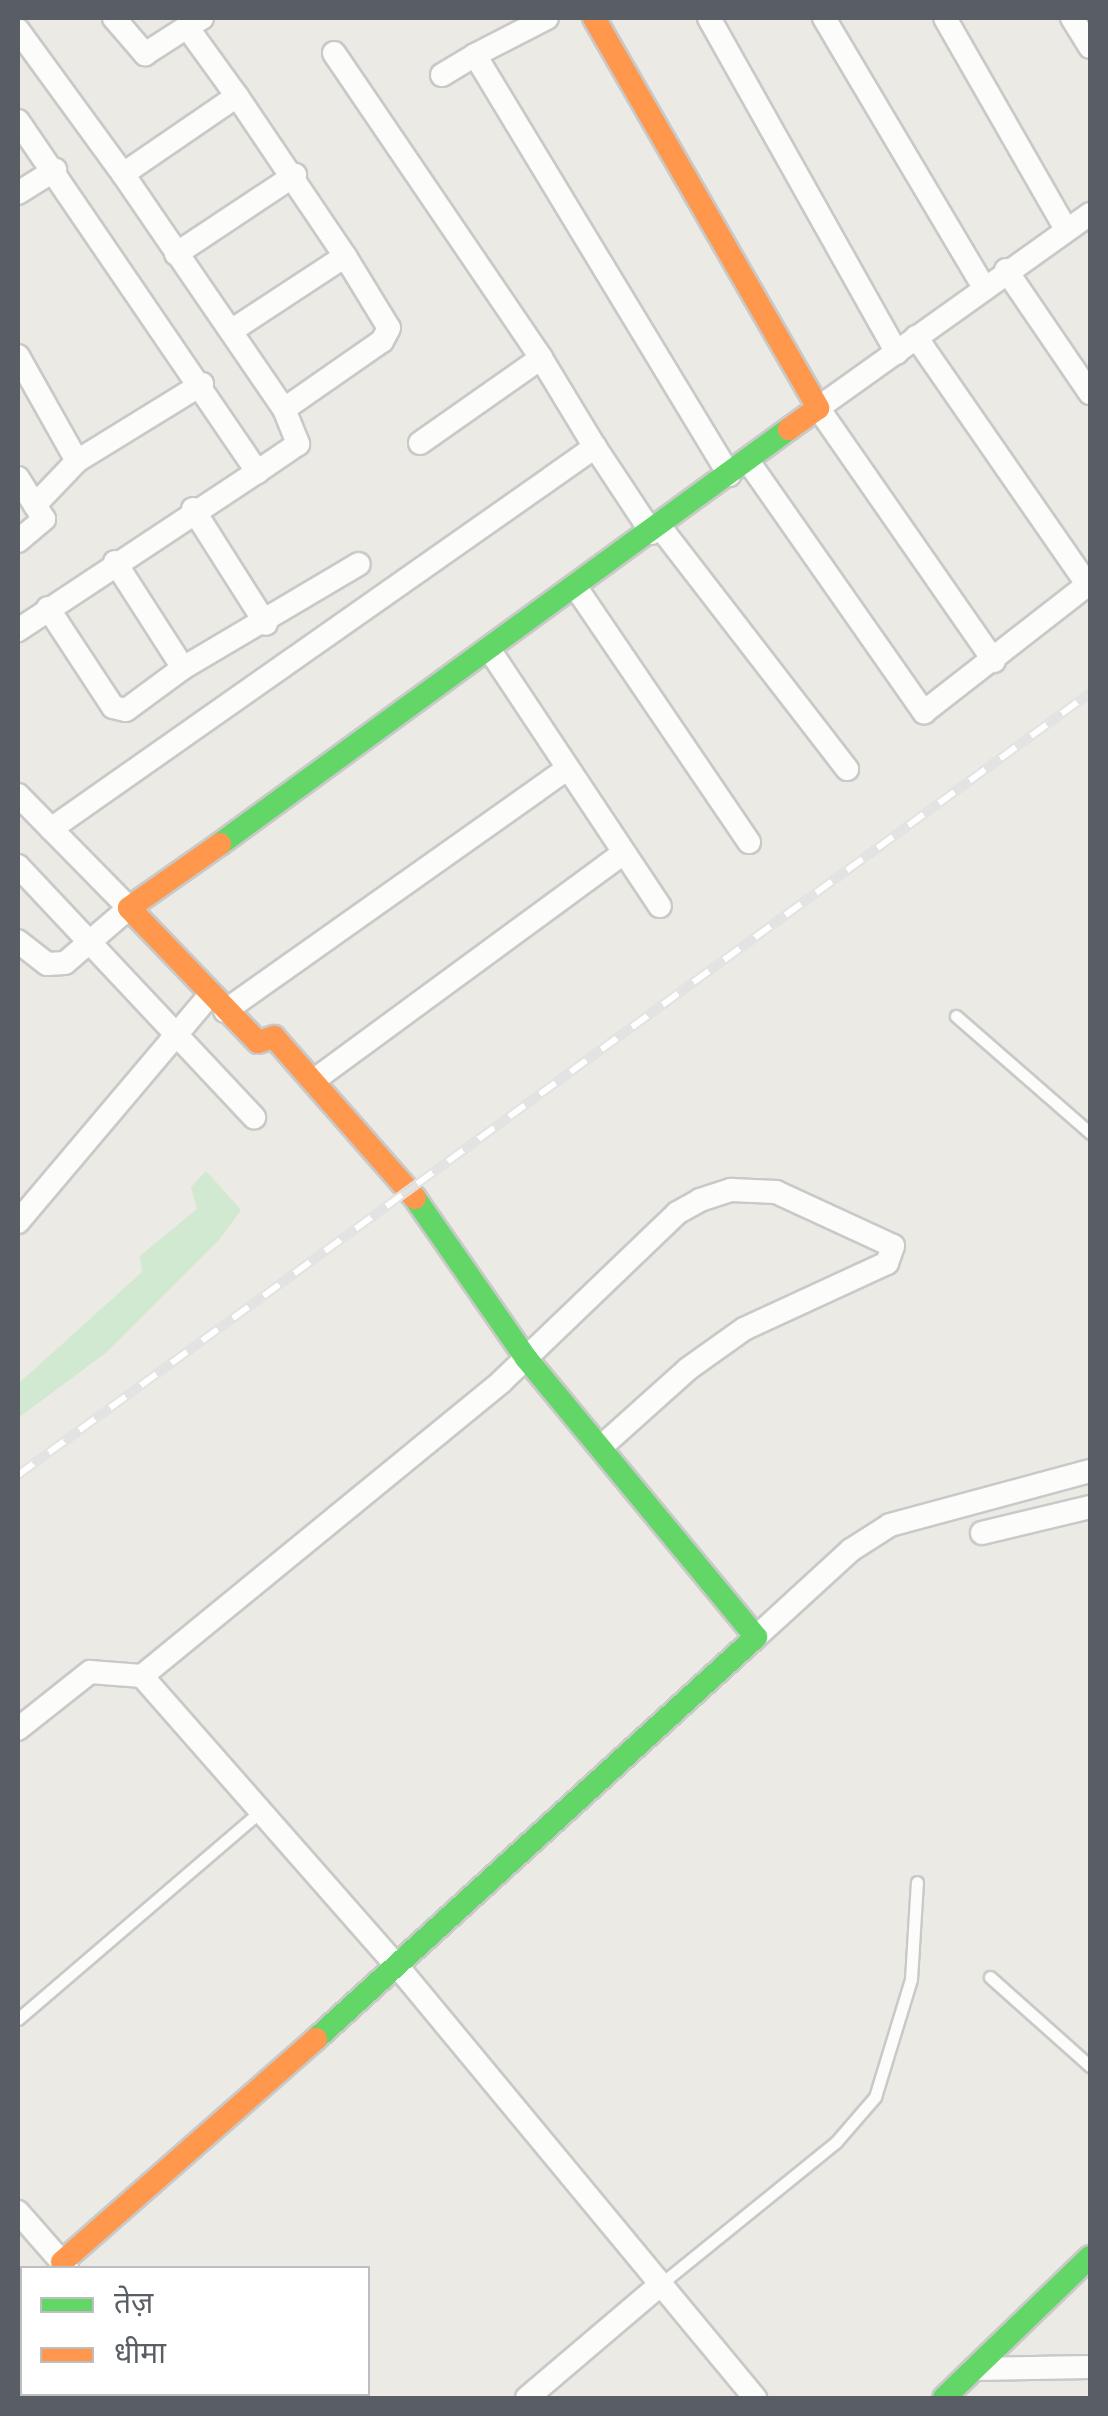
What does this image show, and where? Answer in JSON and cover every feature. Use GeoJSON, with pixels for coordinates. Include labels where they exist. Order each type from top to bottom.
{"type":"FeatureCollection","features":[{"type":"Feature","properties":{"kind":"street"},"geometry":{"type":"LineString","coordinates":[[114,18],[145,54],[195,22],[236,96],[296,175],[386,318],[388,336],[284,409]]}},
{"type":"Feature","properties":{"kind":"street"},"geometry":{"type":"LineString","coordinates":[[442,75],[548,18]]}},
{"type":"Feature","properties":{"kind":"street"},"geometry":{"type":"LineString","coordinates":[[594,18],[818,408],[994,661]]}},
{"type":"Feature","properties":{"kind":"street"},"geometry":{"type":"LineString","coordinates":[[709,18],[897,353]]}},
{"type":"Feature","properties":{"kind":"street"},"geometry":{"type":"LineString","coordinates":[[824,18],[984,287]]}},
{"type":"Feature","properties":{"kind":"street"},"geometry":{"type":"LineString","coordinates":[[18,942],[56,965],[128,908],[491,652],[1006,270],[1083,223],[945,18]]}},
{"type":"Feature","properties":{"kind":"street"},"geometry":{"type":"LineString","coordinates":[[1072,18],[1090,47]]}},
{"type":"Feature","properties":{"kind":"street"},"geometry":{"type":"LineString","coordinates":[[18,30],[284,409],[298,444],[193,509],[18,630]]}},
{"type":"Feature","properties":{"kind":"street"},"geometry":{"type":"LineString","coordinates":[[334,53],[541,358],[594,447],[847,769]]}},
{"type":"Feature","properties":{"kind":"street"},"geometry":{"type":"LineString","coordinates":[[474,55],[738,468],[924,712],[1089,584],[916,337]]}},
{"type":"Feature","properties":{"kind":"street"},"geometry":{"type":"LineString","coordinates":[[122,174],[236,96]]}},
{"type":"Feature","properties":{"kind":"street"},"geometry":{"type":"LineString","coordinates":[[18,122],[202,384],[257,472]]}},
{"type":"Feature","properties":{"kind":"street"},"geometry":{"type":"LineString","coordinates":[[18,193],[55,170]]}},
{"type":"Feature","properties":{"kind":"street"},"geometry":{"type":"LineString","coordinates":[[176,254],[296,175]]}},
{"type":"Feature","properties":{"kind":"street"},"geometry":{"type":"LineString","coordinates":[[231,331],[345,256]]}},
{"type":"Feature","properties":{"kind":"street"},"geometry":{"type":"LineString","coordinates":[[1006,270],[1090,392]]}},
{"type":"Feature","properties":{"kind":"street"},"geometry":{"type":"LineString","coordinates":[[18,356],[77,461]]}},
{"type":"Feature","properties":{"kind":"street"},"geometry":{"type":"LineString","coordinates":[[420,444],[541,358]]}},
{"type":"Feature","properties":{"kind":"street"},"geometry":{"type":"LineString","coordinates":[[35,505],[77,461],[202,384]]}},
{"type":"Feature","properties":{"kind":"street"},"geometry":{"type":"LineString","coordinates":[[51,829],[594,447]]}},
{"type":"Feature","properties":{"kind":"street"},"geometry":{"type":"LineString","coordinates":[[18,478],[44,519],[18,540]]}},
{"type":"Feature","properties":{"kind":"street"},"geometry":{"type":"LineString","coordinates":[[193,509],[266,624]]}},
{"type":"Feature","properties":{"kind":"street"},"geometry":{"type":"LineString","coordinates":[[115,562],[183,668]]}},
{"type":"Feature","properties":{"kind":"street"},"geometry":{"type":"LineString","coordinates":[[48,608],[119,710],[183,668],[266,624],[358,564]]}},
{"type":"Feature","properties":{"kind":"street"},"geometry":{"type":"LineString","coordinates":[[577,588],[749,842]]}},
{"type":"Feature","properties":{"kind":"street"},"geometry":{"type":"LineString","coordinates":[[491,652],[660,906]]}},
{"type":"Feature","properties":{"kind":"street"},"geometry":{"type":"LineString","coordinates":[[18,1222],[177,1032],[567,769]]}},
{"type":"Feature","properties":{"kind":"street"},"geometry":{"type":"LineString","coordinates":[[18,795],[217,1004],[258,1042],[274,1037],[313,1081],[434,1220],[526,1358],[756,1637]]}},
{"type":"Feature","properties":{"kind":"street"},"geometry":{"type":"LineString","coordinates":[[313,1081],[623,853]]}},
{"type":"Feature","properties":{"kind":"street"},"geometry":{"type":"LineString","coordinates":[[18,866],[254,1117]]}},
{"type":"Feature","properties":{"kind":"street"},"geometry":{"type":"LineString","coordinates":[[18,1729],[90,1672],[142,1676],[526,1358],[677,1213],[731,1190],[776,1192],[893,1246],[887,1264],[744,1329],[600,1448]]}},
{"type":"Feature","properties":{"kind":"street"},"geometry":{"type":"LineString","coordinates":[[18,2212],[64,2265],[398,1967],[850,1550],[890,1526],[1090,1471]]}},
{"type":"Feature","properties":{"kind":"street"},"geometry":{"type":"LineString","coordinates":[[982,1533],[1090,1507]]}},
{"type":"Feature","properties":{"kind":"street"},"geometry":{"type":"LineString","coordinates":[[142,1676],[398,1967],[755,2398]]}},
{"type":"Feature","properties":{"kind":"street"},"geometry":{"type":"LineString","coordinates":[[944,2398],[1090,2257]]}},
{"type":"Feature","properties":{"kind":"street"},"geometry":{"type":"LineString","coordinates":[[527,2398],[662,2283]]}},
{"type":"Feature","properties":{"kind":"street"},"geometry":{"type":"LineString","coordinates":[[974,2369],[1090,2367]]}},
{"type":"Feature","properties":{"kind":"lane"},"geometry":{"type":"LineString","coordinates":[[956,1016],[1090,1133]]}},
{"type":"Feature","properties":{"kind":"lane"},"geometry":{"type":"LineString","coordinates":[[18,2019],[261,1811]]}},
{"type":"Feature","properties":{"kind":"lane"},"geometry":{"type":"LineString","coordinates":[[662,2283],[836,2142],[875,2097],[911,1980],[917,1882]]}},
{"type":"Feature","properties":{"kind":"lane"},"geometry":{"type":"LineString","coordinates":[[990,1977],[1090,2066]]}},
{"type":"Feature","properties":{"kind":"green space"},"geometry":{"type":"Polygon","coordinates":[[[206,1171],[241,1210],[219,1240],[107,1352],[18,1418],[18,1384],[142,1272],[140,1256],[197,1209],[191,1187],[206,1171]]]}},
{"type":"Feature","properties":{"kind":"railway"},"geometry":{"type":"LineString","coordinates":[[18,1475],[1090,693]]}},
{"type":"Feature","properties":{"kind":"traffic: fast"},"geometry":{"type":"LineString","coordinates":[[220,844],[789,429]]}},
{"type":"Feature","properties":{"kind":"traffic: fast"},"geometry":{"type":"LineString","coordinates":[[316,2039],[756,1637],[526,1358],[415,1198]]}},
{"type":"Feature","properties":{"kind":"traffic: fast"},"geometry":{"type":"LineString","coordinates":[[944,2398],[1090,2257]]}},
{"type":"Feature","properties":{"kind":"traffic: slow"},"geometry":{"type":"LineString","coordinates":[[594,18],[818,408],[789,429]]}},
{"type":"Feature","properties":{"kind":"traffic: slow"},"geometry":{"type":"LineString","coordinates":[[220,844],[129,908],[258,1042],[274,1037],[415,1198]]}},
{"type":"Feature","properties":{"kind":"traffic: slow"},"geometry":{"type":"LineString","coordinates":[[62,2262],[316,2039]]}}]}
